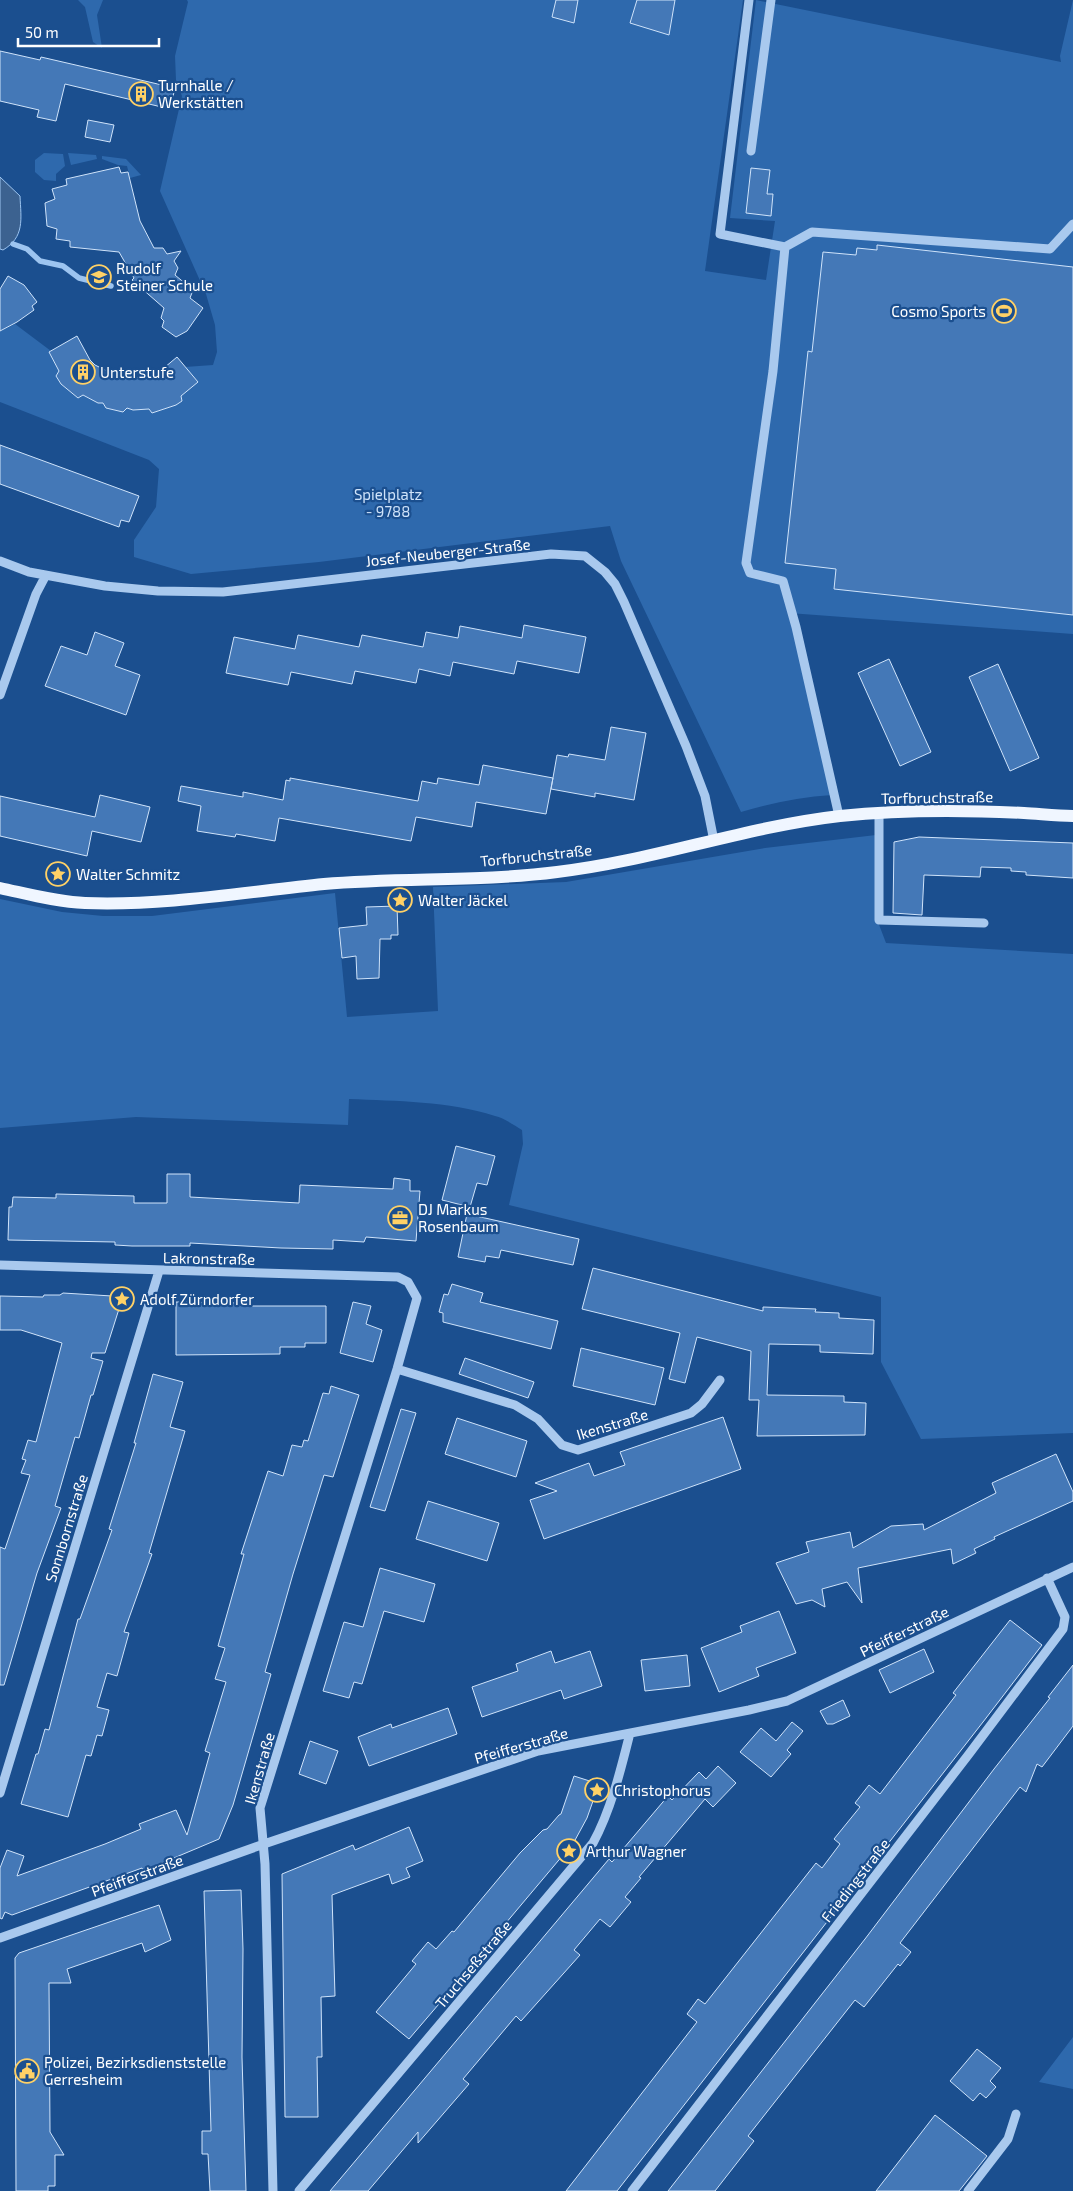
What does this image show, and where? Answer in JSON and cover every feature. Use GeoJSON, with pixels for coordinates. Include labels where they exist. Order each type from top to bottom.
{"type":"FeatureCollection","features":[{"type":"Feature","properties":{"kind":"main road","name":"Torfbruchstraße"},"geometry":{"type":"LineString","coordinates":[[0,888],[35,896],[83,903],[145,902],[327,884],[493,878],[558,872],[780,826],[839,816],[879,813],[1001,812],[1073,816]]}},
{"type":"Feature","properties":{"kind":"street"},"geometry":{"type":"LineString","coordinates":[[749,0],[720,234],[785,247],[812,232],[1050,249],[1073,224]]}},
{"type":"Feature","properties":{"kind":"street"},"geometry":{"type":"LineString","coordinates":[[751,151],[771,0]]}},
{"type":"Feature","properties":{"kind":"street"},"geometry":{"type":"LineString","coordinates":[[785,247],[773,371],[746,563],[750,573],[783,581],[796,627],[839,816]]}},
{"type":"Feature","properties":{"kind":"street","name":"Josef-Neuberger-Straße"},"geometry":{"type":"LineString","coordinates":[[0,562],[29,572],[105,586],[158,591],[223,592],[551,554],[586,556],[605,572],[624,602],[705,796],[714,841]]}},
{"type":"Feature","properties":{"kind":"street"},"geometry":{"type":"LineString","coordinates":[[0,695],[36,594],[46,575]]}},
{"type":"Feature","properties":{"kind":"street"},"geometry":{"type":"LineString","coordinates":[[879,813],[879,920],[984,923]]}},
{"type":"Feature","properties":{"kind":"street","name":"Lakronstraße"},"geometry":{"type":"LineString","coordinates":[[0,1265],[398,1277],[408,1282],[413,1289]]}},
{"type":"Feature","properties":{"kind":"street","name":"Sonnbornstraße"},"geometry":{"type":"LineString","coordinates":[[0,1793],[159,1271]]}},
{"type":"Feature","properties":{"kind":"street","name":"Ikenstraße"},"geometry":{"type":"LineString","coordinates":[[272,2191],[264,1844],[260,1808],[415,1308],[417,1298],[413,1289]]}},
{"type":"Feature","properties":{"kind":"street","name":"Ikenstraße"},"geometry":{"type":"LineString","coordinates":[[397,1369],[515,1405],[538,1419],[562,1445],[578,1450],[691,1413],[702,1404],[720,1380]]}},
{"type":"Feature","properties":{"kind":"street","name":"Pfeifferstraße"},"geometry":{"type":"LineString","coordinates":[[0,1938],[264,1844],[538,1751],[787,1701],[1073,1567]]}},
{"type":"Feature","properties":{"kind":"street","name":"Friedingstraße"},"geometry":{"type":"LineString","coordinates":[[632,2191],[963,1762],[1062,1630],[1065,1617],[1047,1578]]}},
{"type":"Feature","properties":{"kind":"street","name":"Truchseßstraße"},"geometry":{"type":"LineString","coordinates":[[298,2191],[593,1843],[600,1830],[622,1765],[630,1732]]}},
{"type":"Feature","properties":{"kind":"street"},"geometry":{"type":"LineString","coordinates":[[968,2191],[1008,2139],[1016,2114]]}},
{"type":"Feature","properties":{"kind":"green space"},"geometry":{"type":"Polygon","coordinates":[[[78,0],[103,0],[97,15],[102,48],[93,42],[85,7],[78,0]]]}},
{"type":"Feature","properties":{"kind":"green space","name":"Spielplatz - 9788"},"geometry":{"type":"Polygon","coordinates":[[[187,0],[743,0],[705,271],[766,280],[775,221],[730,218],[756,0],[1061,62],[1060,56],[1073,0],[1073,634],[789,613],[832,795],[786,801],[741,812],[621,561],[610,526],[319,562],[191,574],[134,557],[134,540],[156,507],[159,469],[149,460],[0,402],[0,331],[15,324],[51,351],[51,356],[59,371],[56,376],[61,384],[78,398],[83,395],[98,403],[103,403],[106,408],[123,412],[127,408],[133,410],[149,409],[152,413],[176,405],[182,401],[181,396],[196,380],[185,367],[213,365],[217,352],[215,325],[206,294],[160,191],[182,96],[176,80],[175,56],[187,0]]]}},
{"type":"Feature","properties":{"kind":"green space"},"geometry":{"type":"Polygon","coordinates":[[[44,153],[63,154],[65,166],[56,174],[56,181],[44,180],[35,172],[35,160],[44,153]]]}},
{"type":"Feature","properties":{"kind":"green space"},"geometry":{"type":"Polygon","coordinates":[[[68,153],[96,155],[97,159],[71,165],[68,153]]]}},
{"type":"Feature","properties":{"kind":"green space"},"geometry":{"type":"Polygon","coordinates":[[[102,156],[126,159],[141,175],[130,178],[127,166],[102,159],[102,156]]]}},
{"type":"Feature","properties":{"kind":"green space"},"geometry":{"type":"Polygon","coordinates":[[[876,835],[878,922],[886,943],[1073,954],[1073,1433],[921,1439],[881,1362],[881,1297],[509,1205],[523,1144],[522,1130],[498,1117],[477,1111],[459,1107],[404,1101],[349,1099],[348,1125],[136,1117],[0,1128],[0,899],[62,912],[103,916],[152,916],[335,893],[347,1017],[438,1011],[433,887],[566,882],[765,848],[876,835]]]}},
{"type":"Feature","properties":{"kind":"green space"},"geometry":{"type":"Polygon","coordinates":[[[1073,2037],[1073,2089],[1039,2082],[1073,2037]]]}},
{"type":"Feature","properties":{"kind":"shaded area"},"geometry":{"type":"Polygon","coordinates":[[[0,177],[20,196],[21,212],[18,233],[10,245],[3,250],[0,249],[0,177]]]}},
{"type":"Feature","properties":{"kind":"building"},"geometry":{"type":"Polygon","coordinates":[[[556,0],[578,0],[574,23],[552,17],[556,0]]]}},
{"type":"Feature","properties":{"kind":"building"},"geometry":{"type":"Polygon","coordinates":[[[637,0],[675,0],[669,35],[630,23],[637,0]]]}},
{"type":"Feature","properties":{"kind":"building","name":"Turnhalle / Werkstätten"},"geometry":{"type":"Polygon","coordinates":[[[0,51],[40,60],[41,57],[175,88],[170,109],[65,84],[56,121],[37,117],[39,110],[0,101],[0,51]]]}},
{"type":"Feature","properties":{"kind":"building"},"geometry":{"type":"Polygon","coordinates":[[[88,120],[114,125],[110,142],[85,137],[88,120]]]}},
{"type":"Feature","properties":{"kind":"building"},"geometry":{"type":"Polygon","coordinates":[[[119,167],[121,173],[128,172],[140,221],[154,248],[163,248],[167,254],[181,251],[174,261],[178,268],[175,275],[193,290],[190,298],[203,308],[187,331],[176,337],[162,327],[164,321],[161,318],[164,308],[132,280],[134,278],[119,252],[70,247],[70,241],[56,239],[57,229],[47,226],[45,203],[55,199],[52,189],[67,185],[66,179],[119,167]]]}},
{"type":"Feature","properties":{"kind":"building"},"geometry":{"type":"Polygon","coordinates":[[[751,168],[770,170],[767,194],[773,194],[771,216],[746,213],[751,168]]]}},
{"type":"Feature","properties":{"kind":"building"},"geometry":{"type":"Polygon","coordinates":[[[877,245],[1073,267],[1073,615],[834,589],[836,569],[785,563],[808,351],[812,352],[823,252],[856,255],[857,248],[877,250],[877,245]]]}},
{"type":"Feature","properties":{"kind":"building"},"geometry":{"type":"Polygon","coordinates":[[[8,276],[24,285],[37,302],[32,306],[34,310],[0,331],[0,289],[8,276]]]}},
{"type":"Feature","properties":{"kind":"building","name":"Unterstufe"},"geometry":{"type":"Polygon","coordinates":[[[77,336],[90,360],[95,365],[117,376],[125,379],[149,376],[158,373],[177,357],[198,382],[181,396],[182,401],[152,413],[149,409],[133,410],[127,408],[123,412],[106,408],[103,403],[98,403],[83,395],[78,398],[61,384],[56,376],[59,371],[49,352],[77,336]]]}},
{"type":"Feature","properties":{"kind":"building"},"geometry":{"type":"Polygon","coordinates":[[[0,445],[139,496],[129,522],[121,520],[119,527],[0,484],[0,445]]]}},
{"type":"Feature","properties":{"kind":"building"},"geometry":{"type":"Polygon","coordinates":[[[524,625],[586,637],[579,673],[517,661],[514,674],[453,662],[450,676],[419,669],[416,683],[355,671],[352,684],[291,672],[288,685],[226,673],[234,637],[295,649],[298,635],[359,647],[362,635],[423,647],[426,632],[458,638],[460,626],[522,638],[524,625]]]}},
{"type":"Feature","properties":{"kind":"building"},"geometry":{"type":"Polygon","coordinates":[[[95,632],[124,643],[115,666],[140,675],[126,715],[45,686],[61,646],[87,655],[95,632]]]}},
{"type":"Feature","properties":{"kind":"building"},"geometry":{"type":"Polygon","coordinates":[[[889,659],[931,752],[900,766],[858,673],[889,659]]]}},
{"type":"Feature","properties":{"kind":"building"},"geometry":{"type":"Polygon","coordinates":[[[998,664],[1039,758],[1010,771],[969,677],[998,664]]]}},
{"type":"Feature","properties":{"kind":"building"},"geometry":{"type":"Polygon","coordinates":[[[611,727],[646,733],[634,800],[595,793],[595,797],[551,789],[557,755],[568,757],[569,754],[605,760],[611,727]]]}},
{"type":"Feature","properties":{"kind":"building"},"geometry":{"type":"Polygon","coordinates":[[[483,765],[553,778],[546,814],[476,802],[472,827],[416,817],[411,841],[279,818],[275,841],[236,834],[235,837],[197,831],[201,806],[178,801],[181,786],[243,797],[243,792],[283,800],[286,780],[290,781],[290,778],[418,801],[422,781],[437,784],[438,778],[479,785],[483,765]]]}},
{"type":"Feature","properties":{"kind":"building"},"geometry":{"type":"Polygon","coordinates":[[[100,795],[150,807],[141,842],[92,831],[87,856],[0,836],[0,796],[95,817],[100,795]]]}},
{"type":"Feature","properties":{"kind":"building"},"geometry":{"type":"Polygon","coordinates":[[[919,837],[1073,843],[1073,878],[1026,875],[1026,872],[1011,871],[1011,868],[981,867],[980,877],[924,875],[922,915],[893,913],[894,842],[919,837]]]}},
{"type":"Feature","properties":{"kind":"building"},"geometry":{"type":"Polygon","coordinates":[[[397,906],[398,935],[391,935],[391,939],[380,939],[379,978],[357,979],[356,956],[342,958],[339,928],[367,925],[366,907],[397,906]]]}},
{"type":"Feature","properties":{"kind":"building"},"geometry":{"type":"Polygon","coordinates":[[[456,1146],[495,1156],[487,1185],[477,1183],[470,1207],[442,1200],[456,1146]]]}},
{"type":"Feature","properties":{"kind":"building"},"geometry":{"type":"Polygon","coordinates":[[[167,1174],[190,1174],[190,1197],[299,1203],[300,1185],[393,1189],[394,1178],[410,1180],[410,1191],[420,1191],[416,1241],[366,1237],[364,1242],[333,1240],[333,1249],[190,1243],[190,1246],[132,1246],[115,1245],[115,1242],[8,1240],[9,1207],[12,1207],[13,1197],[56,1198],[56,1194],[134,1196],[134,1203],[167,1203],[167,1174]]]}},
{"type":"Feature","properties":{"kind":"building"},"geometry":{"type":"Polygon","coordinates":[[[467,1214],[579,1239],[573,1265],[501,1250],[499,1258],[486,1256],[485,1262],[458,1257],[467,1214]]]}},
{"type":"Feature","properties":{"kind":"building"},"geometry":{"type":"Polygon","coordinates":[[[593,1268],[763,1311],[763,1307],[816,1309],[815,1312],[839,1313],[839,1318],[874,1320],[873,1354],[820,1352],[820,1345],[769,1344],[767,1395],[844,1396],[844,1402],[866,1403],[865,1435],[757,1436],[759,1400],[749,1400],[751,1351],[697,1337],[685,1383],[669,1379],[680,1333],[582,1309],[593,1268]]]}},
{"type":"Feature","properties":{"kind":"building"},"geometry":{"type":"Polygon","coordinates":[[[452,1284],[483,1293],[480,1302],[558,1321],[551,1349],[443,1322],[443,1313],[439,1312],[444,1294],[448,1295],[452,1284]]]}},
{"type":"Feature","properties":{"kind":"building"},"geometry":{"type":"Polygon","coordinates":[[[125,1290],[105,1353],[92,1353],[91,1358],[103,1361],[79,1438],[75,1437],[55,1506],[61,1508],[37,1573],[4,1685],[0,1685],[0,1547],[5,1549],[30,1475],[21,1473],[26,1460],[22,1459],[28,1440],[36,1442],[62,1343],[21,1330],[0,1330],[0,1296],[43,1297],[44,1295],[60,1295],[63,1293],[112,1296],[125,1290]]]}},
{"type":"Feature","properties":{"kind":"building"},"geometry":{"type":"Polygon","coordinates":[[[176,1302],[242,1303],[242,1306],[326,1306],[326,1343],[305,1343],[305,1347],[280,1347],[280,1354],[176,1355],[176,1302]]]}},
{"type":"Feature","properties":{"kind":"building"},"geometry":{"type":"Polygon","coordinates":[[[353,1302],[371,1306],[366,1324],[382,1330],[373,1362],[340,1353],[353,1302]]]}},
{"type":"Feature","properties":{"kind":"building"},"geometry":{"type":"Polygon","coordinates":[[[581,1348],[664,1368],[655,1405],[573,1386],[581,1348]]]}},
{"type":"Feature","properties":{"kind":"building"},"geometry":{"type":"Polygon","coordinates":[[[465,1358],[534,1382],[528,1398],[459,1374],[465,1358]]]}},
{"type":"Feature","properties":{"kind":"building"},"geometry":{"type":"Polygon","coordinates":[[[153,1374],[183,1382],[170,1427],[185,1431],[149,1553],[152,1554],[124,1632],[129,1633],[117,1676],[107,1673],[97,1707],[109,1710],[102,1736],[97,1735],[91,1756],[86,1755],[68,1817],[21,1804],[45,1729],[49,1730],[78,1619],[80,1619],[112,1530],[109,1529],[136,1443],[134,1443],[153,1374]]]}},
{"type":"Feature","properties":{"kind":"building"},"geometry":{"type":"Polygon","coordinates":[[[331,1386],[359,1395],[333,1477],[324,1475],[265,1672],[271,1674],[233,1805],[219,1839],[143,1871],[142,1868],[12,1915],[5,1912],[2,1919],[0,1918],[0,1868],[7,1850],[24,1856],[17,1876],[105,1844],[141,1829],[139,1824],[176,1810],[187,1835],[210,1753],[205,1751],[226,1682],[215,1679],[225,1648],[218,1646],[244,1554],[241,1554],[268,1471],[283,1476],[292,1445],[302,1447],[304,1440],[308,1441],[323,1393],[329,1394],[331,1386]]]}},
{"type":"Feature","properties":{"kind":"building"},"geometry":{"type":"Polygon","coordinates":[[[401,1409],[416,1413],[385,1511],[370,1507],[401,1409]]]}},
{"type":"Feature","properties":{"kind":"building"},"geometry":{"type":"Polygon","coordinates":[[[723,1417],[741,1469],[544,1539],[530,1500],[557,1491],[535,1483],[589,1463],[594,1476],[625,1465],[620,1452],[723,1417]]]}},
{"type":"Feature","properties":{"kind":"building"},"geometry":{"type":"Polygon","coordinates":[[[457,1418],[527,1441],[516,1477],[445,1454],[457,1418]]]}},
{"type":"Feature","properties":{"kind":"building"},"geometry":{"type":"Polygon","coordinates":[[[1056,1454],[1073,1492],[1073,1501],[994,1537],[995,1539],[974,1549],[976,1553],[953,1564],[951,1549],[858,1568],[862,1603],[847,1582],[822,1589],[825,1607],[812,1600],[796,1604],[776,1563],[809,1552],[806,1542],[850,1532],[853,1548],[891,1526],[923,1524],[924,1530],[996,1493],[992,1483],[1056,1454]]]}},
{"type":"Feature","properties":{"kind":"building"},"geometry":{"type":"Polygon","coordinates":[[[428,1501],[499,1523],[487,1561],[416,1539],[428,1501]]]}},
{"type":"Feature","properties":{"kind":"building"},"geometry":{"type":"Polygon","coordinates":[[[380,1568],[435,1584],[424,1622],[384,1611],[362,1684],[354,1682],[349,1698],[323,1691],[344,1622],[363,1627],[380,1568]]]}},
{"type":"Feature","properties":{"kind":"building"},"geometry":{"type":"Polygon","coordinates":[[[779,1611],[796,1653],[756,1668],[759,1676],[719,1692],[701,1648],[742,1632],[740,1626],[779,1611]]]}},
{"type":"Feature","properties":{"kind":"building"},"geometry":{"type":"Polygon","coordinates":[[[1010,1620],[1042,1645],[983,1722],[617,2191],[566,2191],[697,2022],[687,2014],[698,1999],[705,2004],[816,1863],[822,1868],[840,1844],[834,1839],[860,1807],[855,1803],[869,1785],[880,1794],[956,1695],[953,1693],[1010,1620]]]}},
{"type":"Feature","properties":{"kind":"building"},"geometry":{"type":"Polygon","coordinates":[[[924,1649],[934,1672],[890,1693],[879,1670],[924,1649]]]}},
{"type":"Feature","properties":{"kind":"building"},"geometry":{"type":"Polygon","coordinates":[[[551,1651],[555,1663],[590,1651],[602,1686],[564,1699],[561,1690],[482,1717],[472,1687],[518,1671],[516,1664],[551,1651]]]}},
{"type":"Feature","properties":{"kind":"building"},"geometry":{"type":"Polygon","coordinates":[[[687,1655],[690,1686],[645,1691],[641,1660],[687,1655]]]}},
{"type":"Feature","properties":{"kind":"building"},"geometry":{"type":"Polygon","coordinates":[[[1073,1665],[1073,1726],[1042,1767],[1037,1764],[1026,1792],[1020,1787],[900,1943],[911,1952],[900,1966],[898,1964],[864,2007],[855,2000],[748,2136],[754,2141],[715,2191],[668,2191],[865,1939],[1050,1698],[1048,1697],[1073,1665]]]}},
{"type":"Feature","properties":{"kind":"building"},"geometry":{"type":"Polygon","coordinates":[[[843,1700],[850,1716],[833,1724],[827,1724],[820,1711],[843,1700]]]}},
{"type":"Feature","properties":{"kind":"building"},"geometry":{"type":"Polygon","coordinates":[[[448,1708],[457,1734],[369,1766],[358,1737],[391,1724],[392,1728],[448,1708]]]}},
{"type":"Feature","properties":{"kind":"building"},"geometry":{"type":"Polygon","coordinates":[[[792,1722],[803,1731],[787,1750],[791,1754],[771,1777],[740,1752],[761,1728],[776,1741],[792,1722]]]}},
{"type":"Feature","properties":{"kind":"building"},"geometry":{"type":"Polygon","coordinates":[[[310,1741],[338,1751],[326,1784],[299,1774],[310,1741]]]}},
{"type":"Feature","properties":{"kind":"building"},"geometry":{"type":"Polygon","coordinates":[[[718,1766],[736,1783],[713,1807],[705,1799],[639,1877],[641,1878],[625,1897],[631,1902],[610,1927],[600,1919],[574,1950],[580,1955],[521,2021],[516,2016],[463,2079],[469,2084],[418,2143],[418,2132],[368,2191],[330,2191],[609,1859],[612,1862],[668,1796],[672,1800],[699,1772],[706,1779],[718,1766]]]}},
{"type":"Feature","properties":{"kind":"building"},"geometry":{"type":"Polygon","coordinates":[[[574,1776],[599,1784],[587,1818],[574,1842],[409,2039],[376,2012],[416,1964],[412,1961],[428,1942],[436,1949],[452,1931],[454,1932],[520,1853],[561,1814],[574,1776]]]}},
{"type":"Feature","properties":{"kind":"building"},"geometry":{"type":"Polygon","coordinates":[[[409,1827],[423,1861],[406,1868],[410,1877],[392,1884],[389,1874],[332,1895],[335,1996],[321,1997],[322,2057],[317,2057],[318,2117],[285,2117],[282,1874],[353,1845],[355,1850],[409,1827]]]}},
{"type":"Feature","properties":{"kind":"building"},"geometry":{"type":"Polygon","coordinates":[[[241,1890],[243,1949],[242,2057],[246,2191],[210,2191],[208,2154],[202,2154],[202,2131],[211,2131],[204,1891],[241,1890]]]}},
{"type":"Feature","properties":{"kind":"building"},"geometry":{"type":"Polygon","coordinates":[[[159,1905],[171,1940],[145,1952],[142,1943],[67,1969],[71,1983],[49,1983],[50,2132],[64,2155],[55,2155],[55,2186],[48,2186],[48,2191],[16,2191],[15,1958],[19,1953],[159,1905]]]}},
{"type":"Feature","properties":{"kind":"building"},"geometry":{"type":"Polygon","coordinates":[[[977,2049],[1001,2068],[990,2081],[996,2087],[986,2098],[980,2093],[973,2101],[950,2081],[977,2049]]]}},
{"type":"Feature","properties":{"kind":"building"},"geometry":{"type":"Polygon","coordinates":[[[935,2115],[987,2156],[959,2191],[876,2191],[935,2115]]]}},
{"type":"Feature","properties":{"kind":"waterway"},"geometry":{"type":"LineString","coordinates":[[13,244],[27,249],[40,261],[63,266],[79,278],[111,286]]}},
{"type":"Feature","properties":{"kind":"place","name":"Turnhalle / Werkstätten"},"geometry":{"type":"Point","coordinates":[141,94]}},
{"type":"Feature","properties":{"kind":"place","name":"Rudolf Steiner Schule"},"geometry":{"type":"Point","coordinates":[99,277]}},
{"type":"Feature","properties":{"kind":"place","name":"Cosmo Sports"},"geometry":{"type":"Point","coordinates":[1004,311]}},
{"type":"Feature","properties":{"kind":"place","name":"Unterstufe"},"geometry":{"type":"Point","coordinates":[83,372]}},
{"type":"Feature","properties":{"kind":"place","name":"Walter Schmitz"},"geometry":{"type":"Point","coordinates":[58,874]}},
{"type":"Feature","properties":{"kind":"place","name":"Walter Jäckel"},"geometry":{"type":"Point","coordinates":[400,900]}},
{"type":"Feature","properties":{"kind":"place","name":"DJ Markus Rosenbaum"},"geometry":{"type":"Point","coordinates":[400,1218]}},
{"type":"Feature","properties":{"kind":"place","name":"Adolf Zürndorfer"},"geometry":{"type":"Point","coordinates":[122,1299]}},
{"type":"Feature","properties":{"kind":"place","name":"Christophorus"},"geometry":{"type":"Point","coordinates":[597,1790]}},
{"type":"Feature","properties":{"kind":"place","name":"Arthur Wagner"},"geometry":{"type":"Point","coordinates":[569,1851]}},
{"type":"Feature","properties":{"kind":"place","name":"Polizei, Bezirksdienststelle Gerresheim"},"geometry":{"type":"Point","coordinates":[27,2071]}}]}
